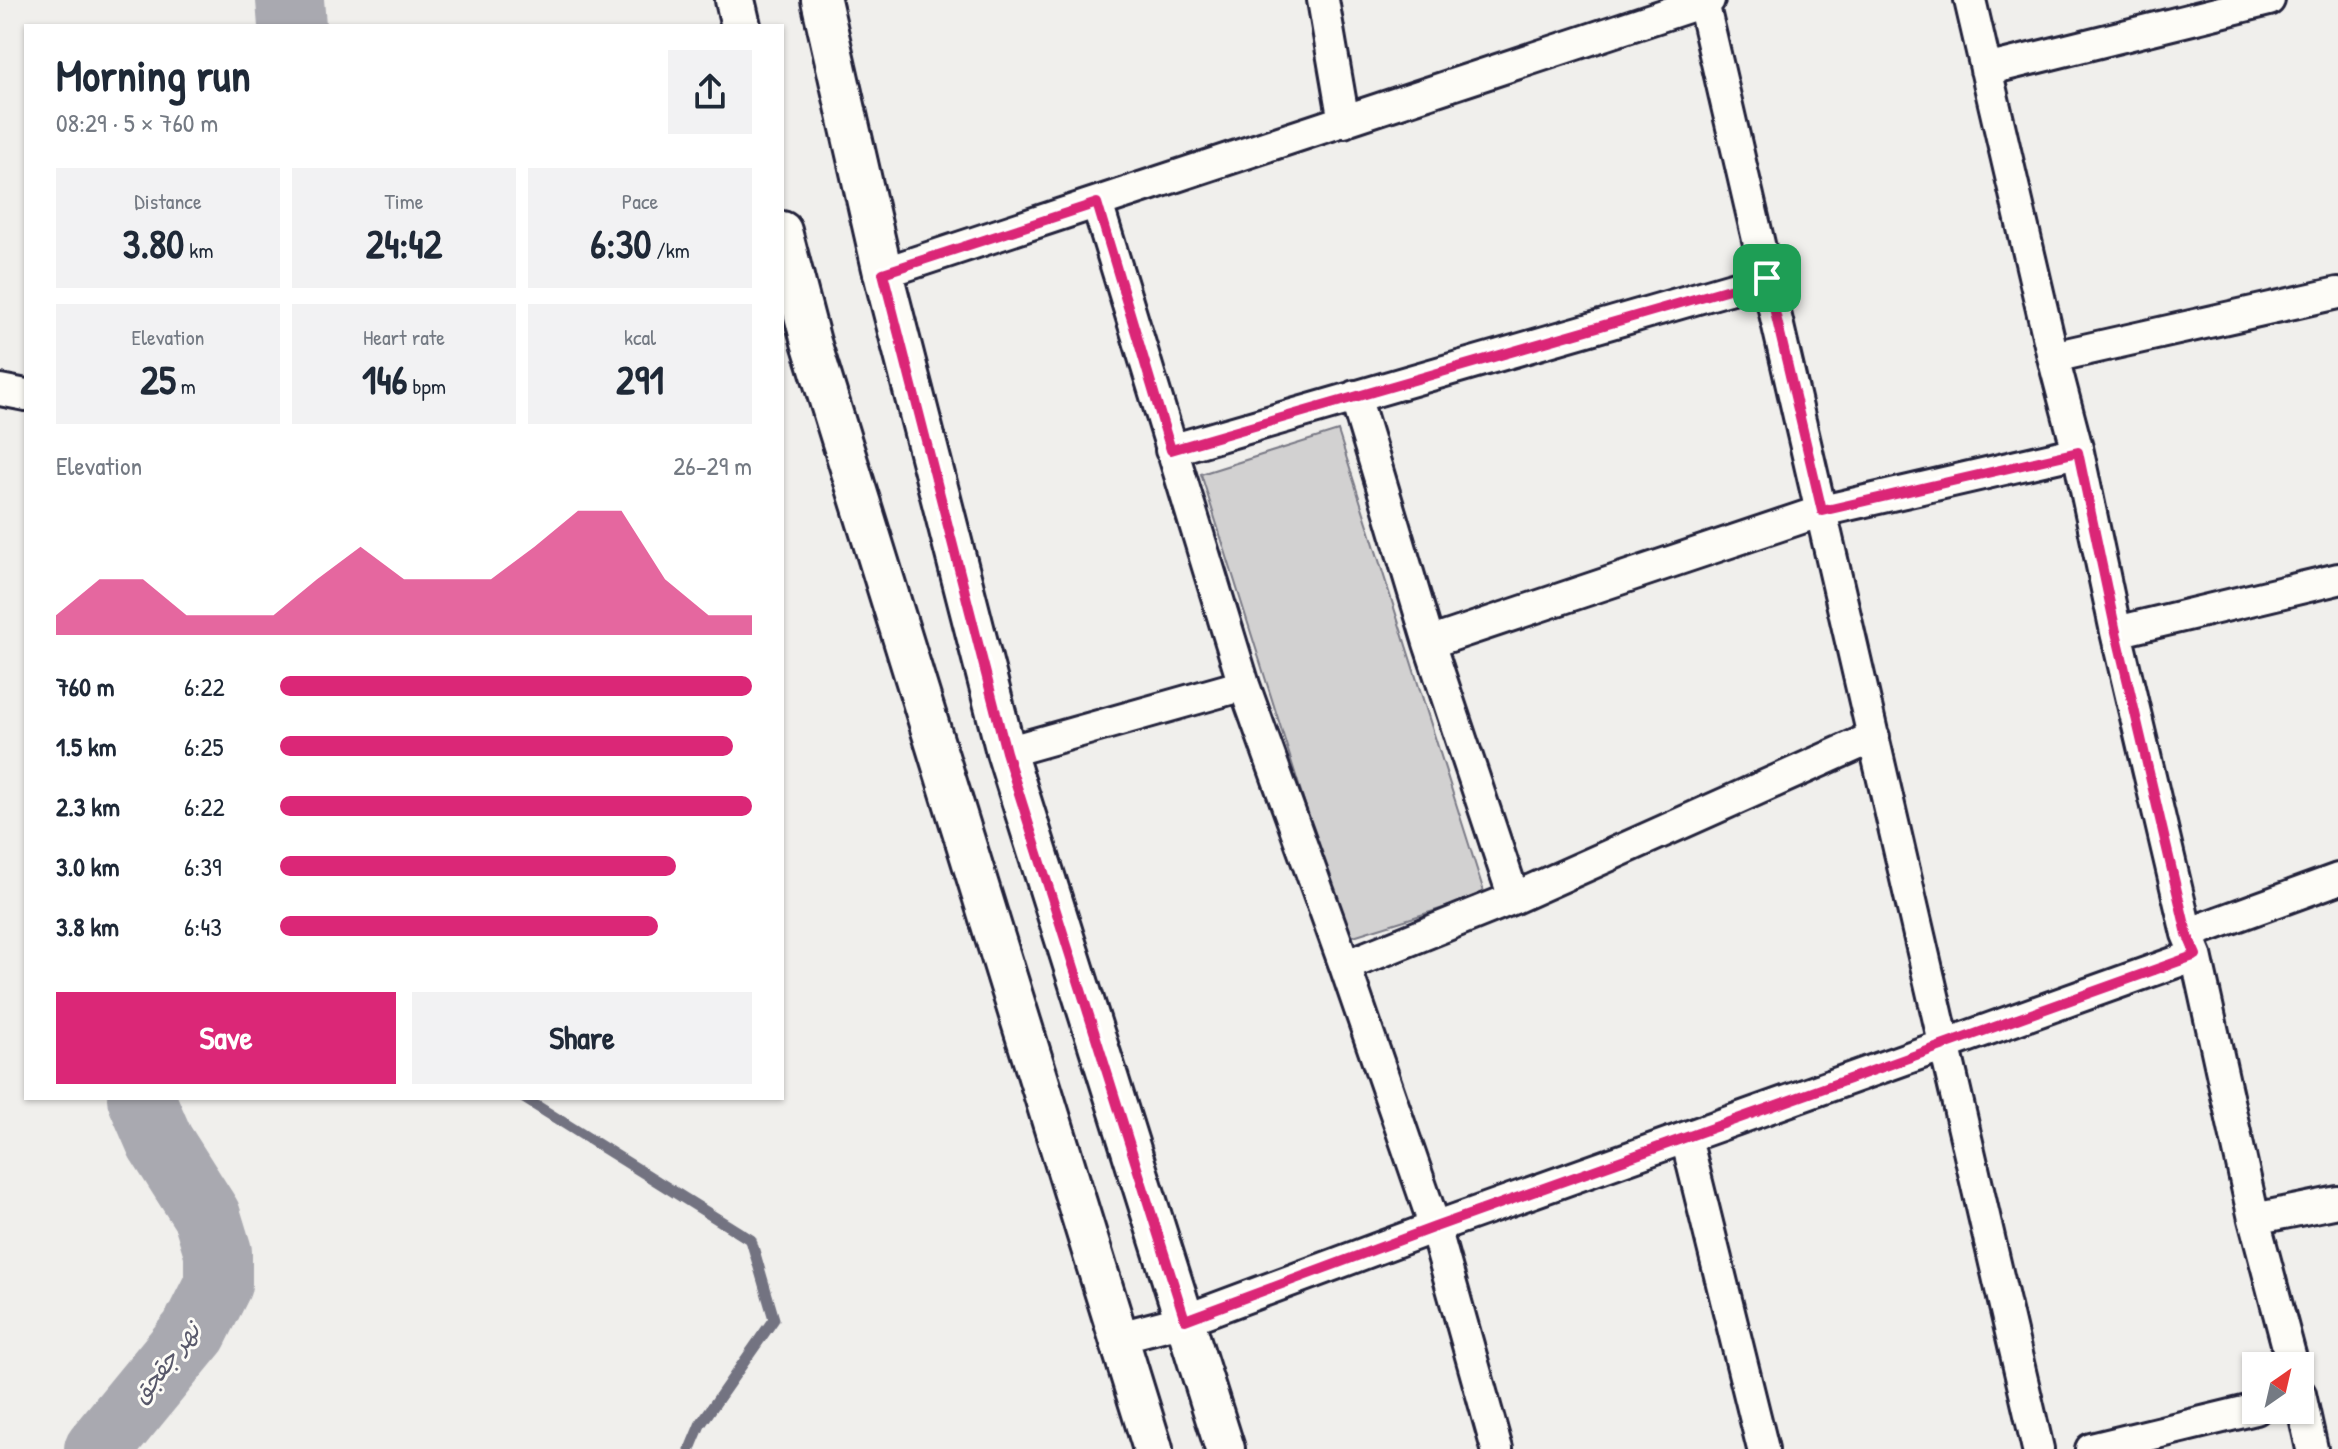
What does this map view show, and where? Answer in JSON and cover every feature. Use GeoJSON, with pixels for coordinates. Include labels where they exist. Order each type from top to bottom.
{"type":"FeatureCollection","features":[{"type":"Feature","properties":{"kind":"street"},"geometry":{"type":"LineString","coordinates":[[735,0],[741,24]]}},
{"type":"Feature","properties":{"kind":"street"},"geometry":{"type":"LineString","coordinates":[[821,0],[883,273],[1006,752],[1225,1449]]}},
{"type":"Feature","properties":{"kind":"street"},"geometry":{"type":"LineString","coordinates":[[1323,0],[1344,122]]}},
{"type":"Feature","properties":{"kind":"street"},"geometry":{"type":"LineString","coordinates":[[1970,0],[2078,452],[2116,632],[2192,944],[2254,1219],[2289,1352]]}},
{"type":"Feature","properties":{"kind":"street"},"geometry":{"type":"LineString","coordinates":[[1986,70],[2269,0]]}},
{"type":"Feature","properties":{"kind":"street"},"geometry":{"type":"LineString","coordinates":[[883,273],[1706,1],[1767,278],[2038,1449]]}},
{"type":"Feature","properties":{"kind":"street"},"geometry":{"type":"LineString","coordinates":[[1097,203],[1244,685],[1435,1227],[1497,1449]]}},
{"type":"Feature","properties":{"kind":"street"},"geometry":{"type":"LineString","coordinates":[[784,239],[811,342],[1153,1449]]}},
{"type":"Feature","properties":{"kind":"street"},"geometry":{"type":"LineString","coordinates":[[1171,450],[1767,278]]}},
{"type":"Feature","properties":{"kind":"street"},"geometry":{"type":"LineString","coordinates":[[2053,357],[2338,293]]}},
{"type":"Feature","properties":{"kind":"street"},"geometry":{"type":"LineString","coordinates":[[0,390],[24,395]]}},
{"type":"Feature","properties":{"kind":"street"},"geometry":{"type":"LineString","coordinates":[[1355,396],[1429,643],[1514,898]]}},
{"type":"Feature","properties":{"kind":"street"},"geometry":{"type":"LineString","coordinates":[[1429,643],[1822,511],[2078,452]]}},
{"type":"Feature","properties":{"kind":"street"},"geometry":{"type":"LineString","coordinates":[[2116,632],[2338,579]]}},
{"type":"Feature","properties":{"kind":"street"},"geometry":{"type":"LineString","coordinates":[[1006,752],[1244,685]]}},
{"type":"Feature","properties":{"kind":"street"},"geometry":{"type":"LineString","coordinates":[[1345,966],[1514,898],[1874,737]]}},
{"type":"Feature","properties":{"kind":"street"},"geometry":{"type":"LineString","coordinates":[[1119,1337],[1185,1320],[1943,1044],[2192,944],[2338,879]]}},
{"type":"Feature","properties":{"kind":"street"},"geometry":{"type":"LineString","coordinates":[[1686,1138],[1763,1449]]}},
{"type":"Feature","properties":{"kind":"street"},"geometry":{"type":"LineString","coordinates":[[2254,1219],[2338,1202]]}},
{"type":"Feature","properties":{"kind":"street"},"geometry":{"type":"LineString","coordinates":[[2091,1449],[2242,1412]]}},
{"type":"Feature","properties":{"kind":"street"},"geometry":{"type":"LineString","coordinates":[[2306,1424],[2312,1449]]}},
{"type":"Feature","properties":{"kind":"shaded area"},"geometry":{"type":"Polygon","coordinates":[[[1338,431],[1485,895],[1347,938],[1201,474],[1338,431]]]}},
{"type":"Feature","properties":{"kind":"waterway","name":"نهر جقجق"},"geometry":{"type":"LineString","coordinates":[[290,0],[292,24]]}},
{"type":"Feature","properties":{"kind":"waterway","name":"نهر جقجق"},"geometry":{"type":"LineString","coordinates":[[98,1449],[194,1332],[218,1284],[218,1252],[207,1216],[160,1142],[142,1100]]}},
{"type":"Feature","properties":{"kind":"waterway"},"geometry":{"type":"LineString","coordinates":[[527,1100],[751,1240],[774,1319],[700,1425],[690,1449]]}},
{"type":"Feature","properties":{"kind":"route"},"geometry":{"type":"LineString","coordinates":[[1097,203],[1171,450],[1767,278],[1822,511],[2078,452],[2116,632],[2187,934],[2196,955],[1435,1227],[1185,1320],[1006,752],[883,273],[1097,203]]}}]}
